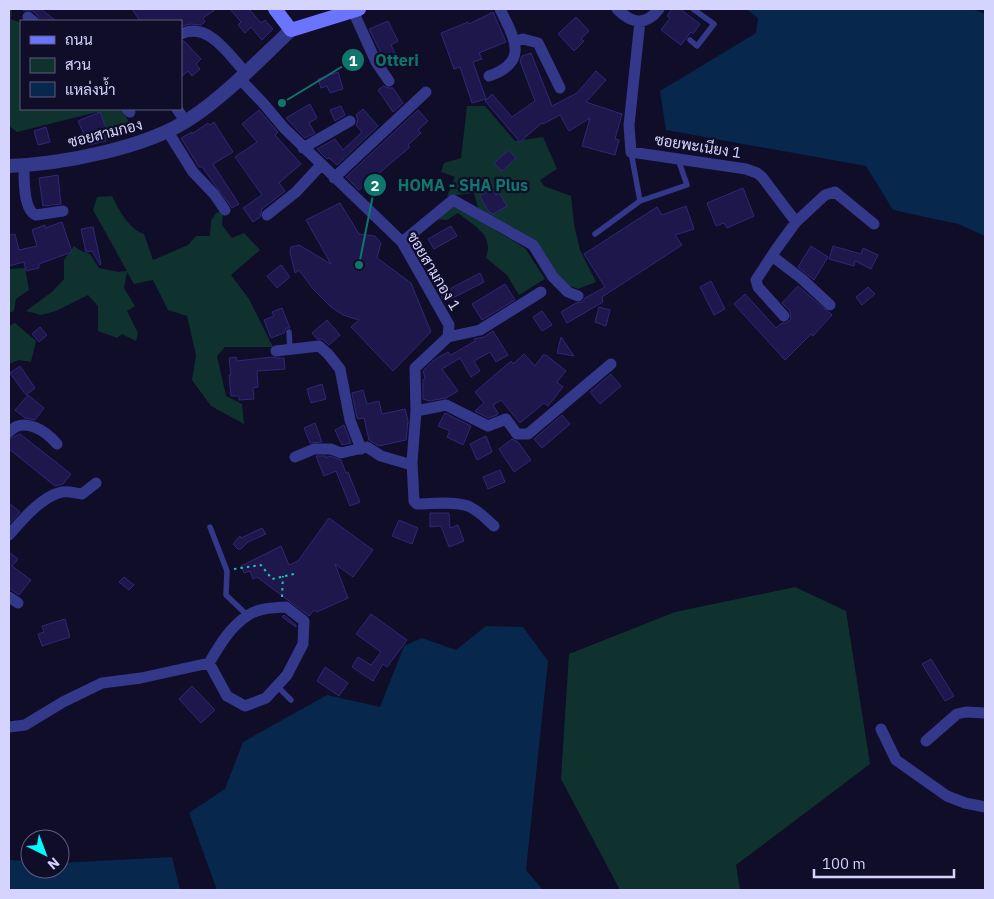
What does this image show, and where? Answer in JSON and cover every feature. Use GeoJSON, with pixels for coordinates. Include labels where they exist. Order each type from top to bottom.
{"type":"FeatureCollection","features":[{"type":"Feature","properties":{"kind":"main road"},"geometry":{"type":"LineString","coordinates":[[275,9],[291,30],[356,10]]}},
{"type":"Feature","properties":{"kind":"street"},"geometry":{"type":"LineString","coordinates":[[489,76],[508,66],[514,58],[516,41],[500,9]]}},
{"type":"Feature","properties":{"kind":"street"},"geometry":{"type":"LineString","coordinates":[[617,9],[629,19],[640,21],[653,16],[658,9]]}},
{"type":"Feature","properties":{"kind":"street"},"geometry":{"type":"LineString","coordinates":[[356,10],[376,62],[390,81]]}},
{"type":"Feature","properties":{"kind":"street","name":"ซอยพะเนียง 1"},"geometry":{"type":"LineString","coordinates":[[640,21],[629,125],[631,152],[746,169],[757,173],[796,222]]}},
{"type":"Feature","properties":{"kind":"street","name":"ซอยสามกอง 1"},"geometry":{"type":"LineString","coordinates":[[182,34],[194,30],[206,33],[216,41],[284,128],[402,242],[449,325],[448,337]]}},
{"type":"Feature","properties":{"kind":"street","name":"ซอยสามกอง"},"geometry":{"type":"LineString","coordinates":[[9,166],[61,160],[111,150],[168,132],[207,107],[291,30]]}},
{"type":"Feature","properties":{"kind":"street"},"geometry":{"type":"LineString","coordinates":[[516,41],[523,39],[538,43],[560,88]]}},
{"type":"Feature","properties":{"kind":"street"},"geometry":{"type":"LineString","coordinates":[[334,178],[426,92]]}},
{"type":"Feature","properties":{"kind":"street"},"geometry":{"type":"LineString","coordinates":[[178,110],[186,122]]}},
{"type":"Feature","properties":{"kind":"street"},"geometry":{"type":"LineString","coordinates":[[304,148],[350,121]]}},
{"type":"Feature","properties":{"kind":"street"},"geometry":{"type":"LineString","coordinates":[[168,132],[192,172],[214,194],[225,210]]}},
{"type":"Feature","properties":{"kind":"street"},"geometry":{"type":"LineString","coordinates":[[24,165],[26,201],[29,210],[36,215],[64,211]]}},
{"type":"Feature","properties":{"kind":"street"},"geometry":{"type":"LineString","coordinates":[[267,215],[296,192],[321,165]]}},
{"type":"Feature","properties":{"kind":"street"},"geometry":{"type":"LineString","coordinates":[[784,316],[758,287],[756,280],[796,222],[824,194],[835,192],[874,224]]}},
{"type":"Feature","properties":{"kind":"street"},"geometry":{"type":"LineString","coordinates":[[402,242],[453,200],[533,245],[553,277],[568,292],[578,296]]}},
{"type":"Feature","properties":{"kind":"street"},"geometry":{"type":"LineString","coordinates":[[772,256],[802,279],[830,305]]}},
{"type":"Feature","properties":{"kind":"street"},"geometry":{"type":"LineString","coordinates":[[494,526],[468,506],[415,503],[413,497],[412,465],[416,411],[415,368],[448,337],[480,330],[541,292]]}},
{"type":"Feature","properties":{"kind":"street"},"geometry":{"type":"LineString","coordinates":[[276,351],[319,346],[336,362],[340,369],[350,420],[361,449]]}},
{"type":"Feature","properties":{"kind":"street"},"geometry":{"type":"LineString","coordinates":[[416,411],[446,405],[488,426],[506,419],[516,434],[528,434],[611,364]]}},
{"type":"Feature","properties":{"kind":"street"},"geometry":{"type":"LineString","coordinates":[[9,432],[19,425],[34,427],[52,438],[57,444]]}},
{"type":"Feature","properties":{"kind":"street"},"geometry":{"type":"LineString","coordinates":[[295,457],[314,449],[331,449],[341,453],[367,447],[381,456],[412,465]]}},
{"type":"Feature","properties":{"kind":"street"},"geometry":{"type":"LineString","coordinates":[[10,532],[44,501],[63,492],[82,494],[96,483]]}},
{"type":"Feature","properties":{"kind":"street"},"geometry":{"type":"LineString","coordinates":[[9,727],[25,724],[63,702],[102,683],[141,678],[209,663],[225,638],[247,615],[266,609],[286,607],[304,621],[304,644],[286,675],[266,698],[245,706],[227,696],[209,663]]}},
{"type":"Feature","properties":{"kind":"street"},"geometry":{"type":"LineString","coordinates":[[926,741],[957,714],[966,712],[985,713]]}},
{"type":"Feature","properties":{"kind":"street"},"geometry":{"type":"LineString","coordinates":[[881,729],[896,760],[902,765],[947,796],[965,803],[985,807]]}},
{"type":"Feature","properties":{"kind":"lane"},"geometry":{"type":"LineString","coordinates":[[690,40],[697,46],[714,24],[693,9]]}},
{"type":"Feature","properties":{"kind":"lane"},"geometry":{"type":"LineString","coordinates":[[631,152],[640,201]]}},
{"type":"Feature","properties":{"kind":"lane"},"geometry":{"type":"LineString","coordinates":[[595,234],[640,201],[687,185],[678,158]]}},
{"type":"Feature","properties":{"kind":"lane"},"geometry":{"type":"LineString","coordinates":[[289,332],[290,350]]}},
{"type":"Feature","properties":{"kind":"lane"},"geometry":{"type":"LineString","coordinates":[[210,527],[227,570],[226,595],[247,615]]}},
{"type":"Feature","properties":{"kind":"lane"},"geometry":{"type":"LineString","coordinates":[[277,686],[291,700]]}},
{"type":"Feature","properties":{"kind":"path"},"geometry":{"type":"LineString","coordinates":[[227,570],[261,565],[272,579],[294,574]]}},
{"type":"Feature","properties":{"kind":"path"},"geometry":{"type":"LineString","coordinates":[[282,607],[283,576]]}},
{"type":"Feature","properties":{"kind":"green space"},"geometry":{"type":"Polygon","coordinates":[[[9,9],[12,9],[11,19],[20,23],[20,110],[123,110],[134,131],[111,138],[97,112],[17,132],[9,126],[9,9]]]}},
{"type":"Feature","properties":{"kind":"green space"},"geometry":{"type":"Polygon","coordinates":[[[467,106],[485,106],[515,141],[543,137],[557,169],[540,180],[544,186],[571,196],[574,224],[580,250],[596,282],[578,289],[568,285],[555,272],[534,240],[478,208],[474,193],[447,196],[455,177],[441,172],[444,163],[461,158],[467,106]]]}},
{"type":"Feature","properties":{"kind":"green space"},"geometry":{"type":"Polygon","coordinates":[[[112,196],[129,223],[144,234],[153,260],[188,245],[196,236],[210,236],[211,221],[216,213],[223,211],[222,225],[232,238],[244,233],[260,250],[231,275],[249,299],[273,347],[225,347],[217,356],[226,396],[242,404],[244,424],[211,406],[192,380],[196,355],[187,316],[168,310],[153,280],[134,284],[127,272],[124,288],[135,306],[127,311],[138,333],[136,341],[122,334],[117,338],[98,331],[98,306],[88,295],[56,311],[41,315],[26,311],[53,291],[64,279],[64,260],[74,246],[90,254],[99,268],[118,272],[127,271],[93,210],[97,197],[112,196]]]}},
{"type":"Feature","properties":{"kind":"green space"},"geometry":{"type":"Polygon","coordinates":[[[453,205],[525,248],[545,279],[519,295],[507,275],[486,258],[487,243],[485,237],[476,227],[458,213],[447,220],[435,219],[453,205]]]}},
{"type":"Feature","properties":{"kind":"green space"},"geometry":{"type":"Polygon","coordinates":[[[25,268],[29,290],[16,299],[14,311],[9,313],[9,269],[25,268]]]}},
{"type":"Feature","properties":{"kind":"green space"},"geometry":{"type":"Polygon","coordinates":[[[15,323],[36,341],[31,362],[19,360],[9,364],[9,326],[15,323]]]}},
{"type":"Feature","properties":{"kind":"green space"},"geometry":{"type":"Polygon","coordinates":[[[795,587],[846,611],[870,764],[736,865],[740,890],[620,890],[561,779],[569,654],[675,612],[795,587]]]}},
{"type":"Feature","properties":{"kind":"water"},"geometry":{"type":"Polygon","coordinates":[[[746,9],[973,9],[985,14],[985,236],[958,224],[893,210],[866,166],[666,130],[660,91],[756,33],[758,18],[746,9]]]}},
{"type":"Feature","properties":{"kind":"water"},"geometry":{"type":"Polygon","coordinates":[[[486,626],[523,627],[548,661],[526,870],[543,890],[217,890],[189,813],[225,789],[243,742],[327,695],[380,707],[404,646],[422,638],[456,650],[486,626]]]}},
{"type":"Feature","properties":{"kind":"water"},"geometry":{"type":"Polygon","coordinates":[[[172,857],[180,890],[9,890],[9,860],[20,861],[20,879],[70,879],[70,862],[172,857]]]}},
{"type":"Feature","properties":{"kind":"building"},"geometry":{"type":"Polygon","coordinates":[[[22,9],[41,9],[55,20],[40,20],[33,11],[24,11],[22,9]]]}},
{"type":"Feature","properties":{"kind":"building"},"geometry":{"type":"Polygon","coordinates":[[[132,9],[216,9],[203,18],[205,22],[201,25],[182,26],[182,20],[139,20],[132,9]]]}},
{"type":"Feature","properties":{"kind":"building"},"geometry":{"type":"Polygon","coordinates":[[[230,9],[249,9],[261,23],[265,20],[273,29],[262,40],[251,27],[245,33],[238,25],[241,22],[230,9]]]}},
{"type":"Feature","properties":{"kind":"building"},"geometry":{"type":"Polygon","coordinates":[[[672,9],[680,9],[700,24],[693,34],[691,32],[681,45],[661,30],[670,18],[667,16],[672,9]]]}},
{"type":"Feature","properties":{"kind":"building"},"geometry":{"type":"Polygon","coordinates":[[[493,12],[506,42],[479,53],[482,59],[473,62],[486,99],[472,103],[460,67],[454,69],[441,33],[468,22],[469,24],[493,12]]]}},
{"type":"Feature","properties":{"kind":"building"},"geometry":{"type":"Polygon","coordinates":[[[576,17],[589,31],[581,39],[584,41],[574,51],[558,34],[576,17]]]}},
{"type":"Feature","properties":{"kind":"building"},"geometry":{"type":"Polygon","coordinates":[[[388,21],[398,41],[391,45],[395,53],[388,57],[390,61],[386,63],[369,29],[388,21]]]}},
{"type":"Feature","properties":{"kind":"building"},"geometry":{"type":"Polygon","coordinates":[[[182,41],[201,59],[196,64],[200,69],[192,76],[188,71],[182,76],[182,41]]]}},
{"type":"Feature","properties":{"kind":"building"},"geometry":{"type":"Polygon","coordinates":[[[531,53],[552,106],[577,93],[596,71],[606,80],[586,102],[622,114],[615,139],[619,140],[615,155],[582,146],[590,118],[569,131],[560,115],[542,123],[520,142],[485,101],[492,94],[512,117],[535,101],[520,61],[522,56],[531,53]]]}},
{"type":"Feature","properties":{"kind":"building"},"geometry":{"type":"Polygon","coordinates":[[[338,72],[343,89],[330,93],[327,86],[321,88],[318,79],[338,72]]]}},
{"type":"Feature","properties":{"kind":"building"},"geometry":{"type":"Polygon","coordinates":[[[383,86],[393,88],[403,103],[393,112],[378,90],[383,86]]]}},
{"type":"Feature","properties":{"kind":"building"},"geometry":{"type":"Polygon","coordinates":[[[310,104],[317,118],[309,123],[315,133],[305,138],[286,118],[310,104]]]}},
{"type":"Feature","properties":{"kind":"building"},"geometry":{"type":"Polygon","coordinates":[[[341,106],[345,115],[335,121],[330,110],[341,106]]]}},
{"type":"Feature","properties":{"kind":"building"},"geometry":{"type":"Polygon","coordinates":[[[363,109],[378,126],[337,165],[329,158],[327,159],[317,149],[335,139],[343,150],[362,132],[356,125],[358,119],[356,115],[363,109]]]}},
{"type":"Feature","properties":{"kind":"building"},"geometry":{"type":"Polygon","coordinates":[[[259,110],[278,132],[275,135],[301,164],[279,183],[285,191],[262,209],[260,217],[253,222],[243,208],[262,195],[235,157],[257,142],[242,124],[259,110]]]}},
{"type":"Feature","properties":{"kind":"building"},"geometry":{"type":"Polygon","coordinates":[[[418,110],[428,121],[418,130],[421,133],[408,145],[410,147],[359,190],[346,177],[418,110]]]}},
{"type":"Feature","properties":{"kind":"building"},"geometry":{"type":"Polygon","coordinates":[[[100,112],[108,134],[105,135],[106,141],[89,145],[78,121],[100,112]]]}},
{"type":"Feature","properties":{"kind":"building"},"geometry":{"type":"Polygon","coordinates":[[[214,122],[233,152],[213,164],[239,204],[232,208],[202,167],[199,167],[181,138],[192,132],[192,134],[208,123],[210,125],[214,122]]]}},
{"type":"Feature","properties":{"kind":"building"},"geometry":{"type":"Polygon","coordinates":[[[46,127],[50,142],[38,145],[34,131],[46,127]]]}},
{"type":"Feature","properties":{"kind":"building"},"geometry":{"type":"Polygon","coordinates":[[[509,150],[516,158],[502,171],[494,163],[509,150]]]}},
{"type":"Feature","properties":{"kind":"building"},"geometry":{"type":"Polygon","coordinates":[[[58,175],[61,204],[43,206],[39,178],[58,175]]]}},
{"type":"Feature","properties":{"kind":"building"},"geometry":{"type":"Polygon","coordinates":[[[743,188],[754,216],[727,228],[724,223],[716,226],[707,203],[743,188]]]}},
{"type":"Feature","properties":{"kind":"building"},"geometry":{"type":"Polygon","coordinates":[[[492,189],[496,195],[499,193],[507,206],[493,214],[489,212],[480,196],[492,189]]]}},
{"type":"Feature","properties":{"kind":"building"},"geometry":{"type":"Polygon","coordinates":[[[340,203],[359,234],[375,236],[381,243],[377,258],[411,283],[431,332],[393,371],[351,327],[359,320],[343,315],[331,307],[313,289],[299,270],[295,273],[290,252],[291,247],[299,245],[331,264],[306,220],[340,203]]]}},
{"type":"Feature","properties":{"kind":"building"},"geometry":{"type":"Polygon","coordinates":[[[686,206],[694,229],[675,235],[682,245],[602,297],[603,302],[567,323],[561,312],[576,303],[582,302],[585,298],[605,287],[584,254],[657,207],[662,215],[686,206]]]}},
{"type":"Feature","properties":{"kind":"building"},"geometry":{"type":"Polygon","coordinates":[[[62,222],[72,252],[39,264],[39,268],[26,271],[24,262],[9,266],[9,235],[15,234],[19,250],[37,246],[32,230],[62,222]]]}},
{"type":"Feature","properties":{"kind":"building"},"geometry":{"type":"Polygon","coordinates":[[[451,226],[457,236],[434,249],[428,239],[451,226]]]}},
{"type":"Feature","properties":{"kind":"building"},"geometry":{"type":"Polygon","coordinates":[[[93,227],[100,265],[92,251],[86,252],[81,229],[93,227]]]}},
{"type":"Feature","properties":{"kind":"building"},"geometry":{"type":"Polygon","coordinates":[[[811,246],[828,257],[814,280],[798,267],[811,246]]]}},
{"type":"Feature","properties":{"kind":"building"},"geometry":{"type":"Polygon","coordinates":[[[833,246],[861,254],[863,248],[878,255],[871,269],[855,261],[854,266],[829,259],[833,246]]]}},
{"type":"Feature","properties":{"kind":"building"},"geometry":{"type":"Polygon","coordinates":[[[281,265],[290,277],[277,288],[267,276],[281,265]]]}},
{"type":"Feature","properties":{"kind":"building"},"geometry":{"type":"Polygon","coordinates":[[[480,273],[484,282],[445,302],[440,294],[480,273]]]}},
{"type":"Feature","properties":{"kind":"building"},"geometry":{"type":"Polygon","coordinates":[[[711,281],[725,309],[714,315],[700,287],[711,281]]]}},
{"type":"Feature","properties":{"kind":"building"},"geometry":{"type":"Polygon","coordinates":[[[505,284],[515,300],[482,320],[472,304],[505,284]]]}},
{"type":"Feature","properties":{"kind":"building"},"geometry":{"type":"Polygon","coordinates":[[[798,286],[832,315],[813,336],[811,334],[785,360],[734,304],[745,294],[776,328],[791,319],[790,311],[782,303],[798,286]]]}},
{"type":"Feature","properties":{"kind":"building"},"geometry":{"type":"Polygon","coordinates":[[[868,287],[875,294],[862,305],[856,297],[868,287]]]}},
{"type":"Feature","properties":{"kind":"building"},"geometry":{"type":"Polygon","coordinates":[[[599,307],[610,310],[606,326],[595,322],[599,307]]]}},
{"type":"Feature","properties":{"kind":"building"},"geometry":{"type":"Polygon","coordinates":[[[282,308],[290,328],[286,328],[284,333],[271,338],[264,320],[274,316],[272,312],[282,308]]]}},
{"type":"Feature","properties":{"kind":"building"},"geometry":{"type":"Polygon","coordinates":[[[542,311],[552,325],[542,331],[533,317],[542,311]]]}},
{"type":"Feature","properties":{"kind":"building"},"geometry":{"type":"Polygon","coordinates":[[[327,320],[340,335],[329,345],[322,339],[317,339],[312,333],[327,320]]]}},
{"type":"Feature","properties":{"kind":"building"},"geometry":{"type":"Polygon","coordinates":[[[40,327],[47,335],[39,342],[32,334],[40,327]]]}},
{"type":"Feature","properties":{"kind":"building"},"geometry":{"type":"Polygon","coordinates":[[[493,331],[508,355],[496,362],[490,352],[474,361],[480,371],[471,377],[460,358],[442,369],[458,391],[446,398],[429,401],[423,399],[423,380],[425,378],[423,371],[434,360],[448,352],[451,355],[475,341],[474,339],[484,337],[493,331]]]}},
{"type":"Feature","properties":{"kind":"building"},"geometry":{"type":"Polygon","coordinates":[[[561,337],[574,356],[557,353],[561,337]]]}},
{"type":"Feature","properties":{"kind":"building"},"geometry":{"type":"Polygon","coordinates":[[[524,354],[535,366],[543,355],[546,355],[566,371],[557,382],[563,387],[548,406],[544,403],[520,423],[501,400],[493,405],[498,413],[497,415],[488,418],[475,411],[484,403],[475,392],[511,361],[513,364],[524,354]]]}},
{"type":"Feature","properties":{"kind":"building"},"geometry":{"type":"Polygon","coordinates":[[[236,357],[237,361],[272,357],[284,358],[285,369],[257,371],[258,387],[253,388],[254,399],[239,400],[239,396],[231,396],[229,375],[231,375],[229,358],[236,357]]]}},
{"type":"Feature","properties":{"kind":"building"},"geometry":{"type":"Polygon","coordinates":[[[20,366],[35,388],[26,395],[10,373],[20,366]]]}},
{"type":"Feature","properties":{"kind":"building"},"geometry":{"type":"Polygon","coordinates":[[[611,374],[621,386],[600,404],[590,392],[611,374]]]}},
{"type":"Feature","properties":{"kind":"building"},"geometry":{"type":"Polygon","coordinates":[[[322,384],[326,399],[311,403],[307,389],[322,384]]]}},
{"type":"Feature","properties":{"kind":"building"},"geometry":{"type":"Polygon","coordinates":[[[363,390],[367,404],[379,401],[382,414],[405,409],[408,421],[406,440],[379,446],[369,440],[364,418],[357,418],[352,393],[363,390]]]}},
{"type":"Feature","properties":{"kind":"building"},"geometry":{"type":"Polygon","coordinates":[[[28,395],[44,408],[35,420],[25,418],[15,410],[28,395]]]}},
{"type":"Feature","properties":{"kind":"building"},"geometry":{"type":"Polygon","coordinates":[[[445,413],[471,426],[463,445],[447,437],[450,431],[438,426],[445,413]]]}},
{"type":"Feature","properties":{"kind":"building"},"geometry":{"type":"Polygon","coordinates":[[[562,415],[570,424],[542,448],[534,439],[562,415]]]}},
{"type":"Feature","properties":{"kind":"building"},"geometry":{"type":"Polygon","coordinates":[[[315,423],[322,442],[310,443],[304,428],[315,423]]]}},
{"type":"Feature","properties":{"kind":"building"},"geometry":{"type":"Polygon","coordinates":[[[344,425],[351,443],[342,445],[335,430],[344,425]]]}},
{"type":"Feature","properties":{"kind":"building"},"geometry":{"type":"Polygon","coordinates":[[[20,434],[71,474],[63,484],[55,486],[9,449],[9,439],[20,434]]]}},
{"type":"Feature","properties":{"kind":"building"},"geometry":{"type":"Polygon","coordinates":[[[486,436],[492,452],[477,460],[470,444],[486,436]]]}},
{"type":"Feature","properties":{"kind":"building"},"geometry":{"type":"Polygon","coordinates":[[[512,439],[518,442],[531,460],[514,472],[499,449],[512,439]]]}},
{"type":"Feature","properties":{"kind":"building"},"geometry":{"type":"Polygon","coordinates":[[[316,456],[326,456],[326,458],[330,456],[341,460],[360,502],[350,506],[336,471],[324,476],[316,456]]]}},
{"type":"Feature","properties":{"kind":"building"},"geometry":{"type":"Polygon","coordinates":[[[500,470],[505,482],[488,489],[483,477],[500,470]]]}},
{"type":"Feature","properties":{"kind":"building"},"geometry":{"type":"Polygon","coordinates":[[[9,503],[20,512],[9,524],[9,503]]]}},
{"type":"Feature","properties":{"kind":"building"},"geometry":{"type":"Polygon","coordinates":[[[430,513],[449,513],[450,528],[458,525],[464,541],[449,547],[441,526],[430,527],[430,513]]]}},
{"type":"Feature","properties":{"kind":"building"},"geometry":{"type":"Polygon","coordinates":[[[329,518],[373,550],[353,577],[335,564],[348,598],[317,612],[314,610],[309,616],[257,577],[253,579],[250,571],[244,573],[241,566],[281,546],[289,565],[298,561],[329,518]]]}},
{"type":"Feature","properties":{"kind":"building"},"geometry":{"type":"Polygon","coordinates":[[[399,520],[418,528],[412,544],[392,536],[399,520]]]}},
{"type":"Feature","properties":{"kind":"building"},"geometry":{"type":"Polygon","coordinates":[[[262,528],[266,534],[248,542],[241,549],[238,549],[233,544],[240,536],[241,538],[262,528]]]}},
{"type":"Feature","properties":{"kind":"building"},"geometry":{"type":"Polygon","coordinates":[[[9,552],[18,559],[12,566],[31,580],[19,595],[9,588],[9,552]]]}},
{"type":"Feature","properties":{"kind":"building"},"geometry":{"type":"Polygon","coordinates":[[[124,577],[134,585],[129,590],[119,582],[124,577]]]}},
{"type":"Feature","properties":{"kind":"building"},"geometry":{"type":"Polygon","coordinates":[[[371,614],[407,640],[387,667],[383,664],[373,681],[352,667],[358,657],[371,665],[381,652],[356,634],[371,614]]]}},
{"type":"Feature","properties":{"kind":"building"},"geometry":{"type":"Polygon","coordinates":[[[284,615],[296,625],[296,627],[282,617],[284,615]]]}},
{"type":"Feature","properties":{"kind":"building"},"geometry":{"type":"Polygon","coordinates":[[[65,619],[70,637],[42,646],[38,634],[44,632],[42,626],[65,619]]]}},
{"type":"Feature","properties":{"kind":"building"},"geometry":{"type":"Polygon","coordinates":[[[931,659],[954,696],[945,701],[922,664],[931,659]]]}},
{"type":"Feature","properties":{"kind":"building"},"geometry":{"type":"Polygon","coordinates":[[[325,667],[348,683],[339,696],[317,681],[325,667]]]}},
{"type":"Feature","properties":{"kind":"building"},"geometry":{"type":"Polygon","coordinates":[[[192,686],[215,710],[201,723],[179,699],[192,686]]]}},
{"type":"Feature","properties":{"kind":"place","name":"Otteri"},"geometry":{"type":"Point","coordinates":[282,103]}},
{"type":"Feature","properties":{"kind":"place","name":"HOMA - SHA Plus"},"geometry":{"type":"Point","coordinates":[359,265]}}]}
